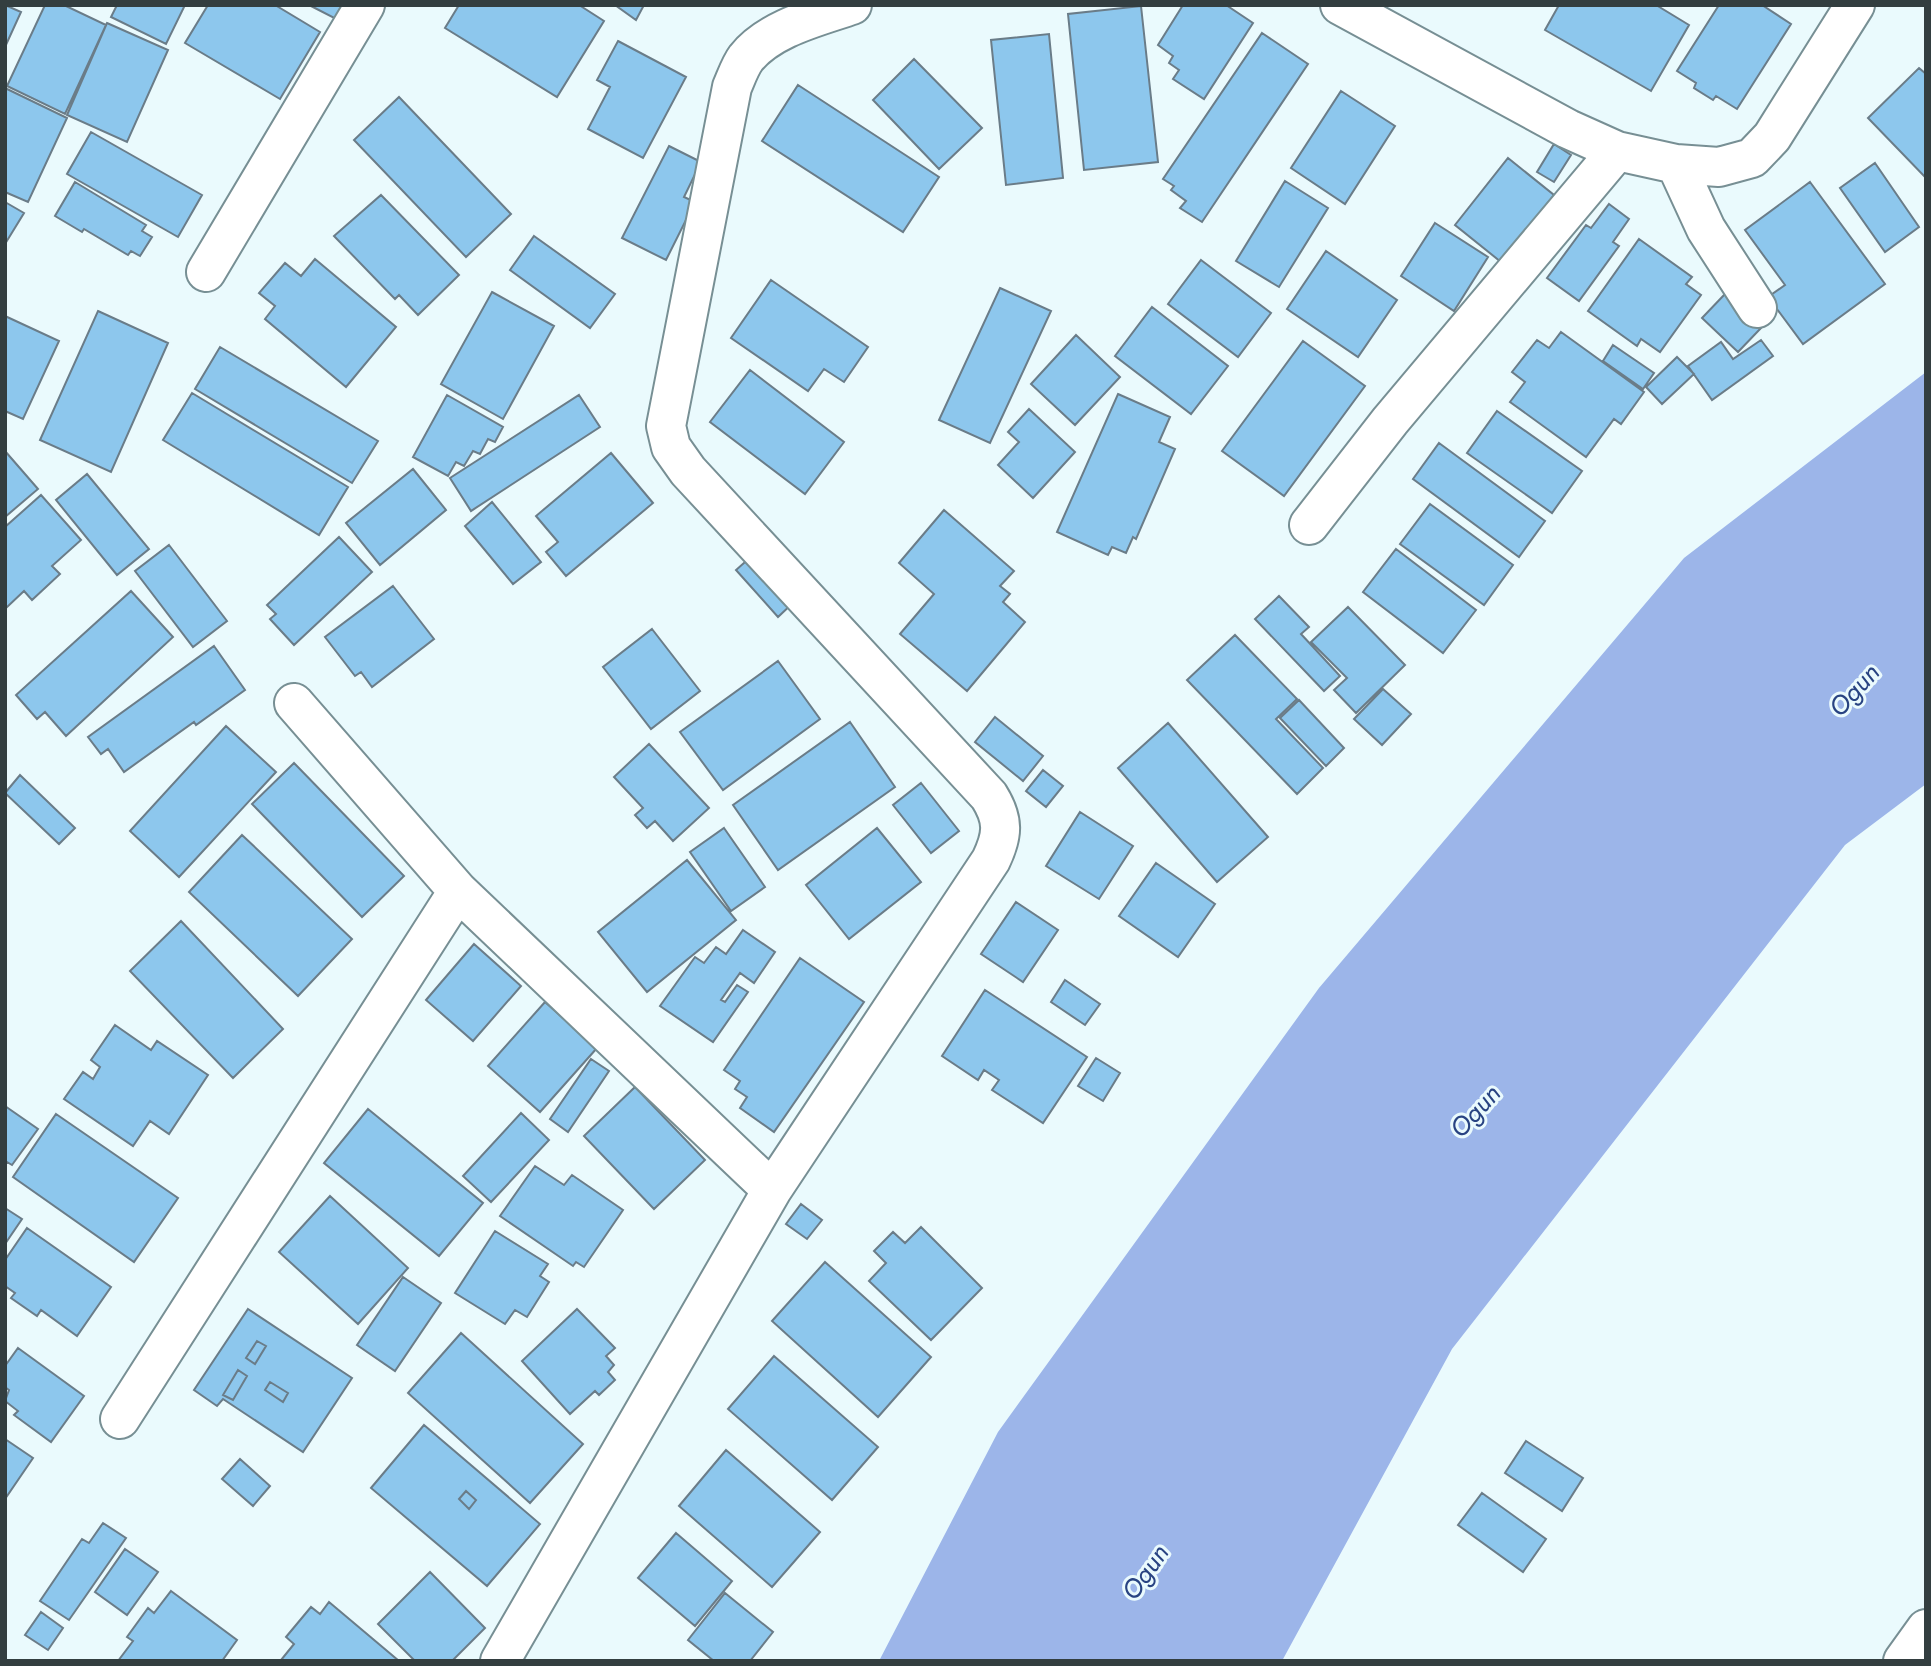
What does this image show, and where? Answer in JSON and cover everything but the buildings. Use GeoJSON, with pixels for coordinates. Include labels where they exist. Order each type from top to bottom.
{"type":"FeatureCollection","features":[{"type":"Feature","properties":{"kind":"street"},"geometry":{"type":"LineString","coordinates":[[206,272],[365,5]]}},
{"type":"Feature","properties":{"kind":"street"},"geometry":{"type":"LineString","coordinates":[[500,1661],[772,1190],[991,860],[1001,837],[1000,814],[989,796],[688,471],[671,447],[666,426],[668,403],[732,87],[745,60],[763,41],[805,11],[852,5]]}},
{"type":"Feature","properties":{"kind":"street"},"geometry":{"type":"LineString","coordinates":[[1339,5],[1568,129],[1617,151],[1676,164],[1719,167],[1752,158],[1772,137],[1855,5]]}},
{"type":"Feature","properties":{"kind":"street"},"geometry":{"type":"LineString","coordinates":[[1309,525],[1390,421],[1617,151]]}},
{"type":"Feature","properties":{"kind":"street"},"geometry":{"type":"LineString","coordinates":[[1676,164],[1706,229],[1757,308]]}},
{"type":"Feature","properties":{"kind":"street"},"geometry":{"type":"LineString","coordinates":[[294,703],[458,891],[772,1190]]}},
{"type":"Feature","properties":{"kind":"street"},"geometry":{"type":"LineString","coordinates":[[120,1419],[458,891]]}},
{"type":"Feature","properties":{"kind":"street"},"geometry":{"type":"LineString","coordinates":[[1903,1661],[1926,1629]]}},
{"type":"Feature","properties":{"kind":"water","name":"Ogun"},"geometry":{"type":"Polygon","coordinates":[[[1926,372],[1926,784],[1845,845],[1452,1349],[1282,1661],[879,1661],[998,1432],[1319,988],[1684,558],[1926,372]]]}}]}
